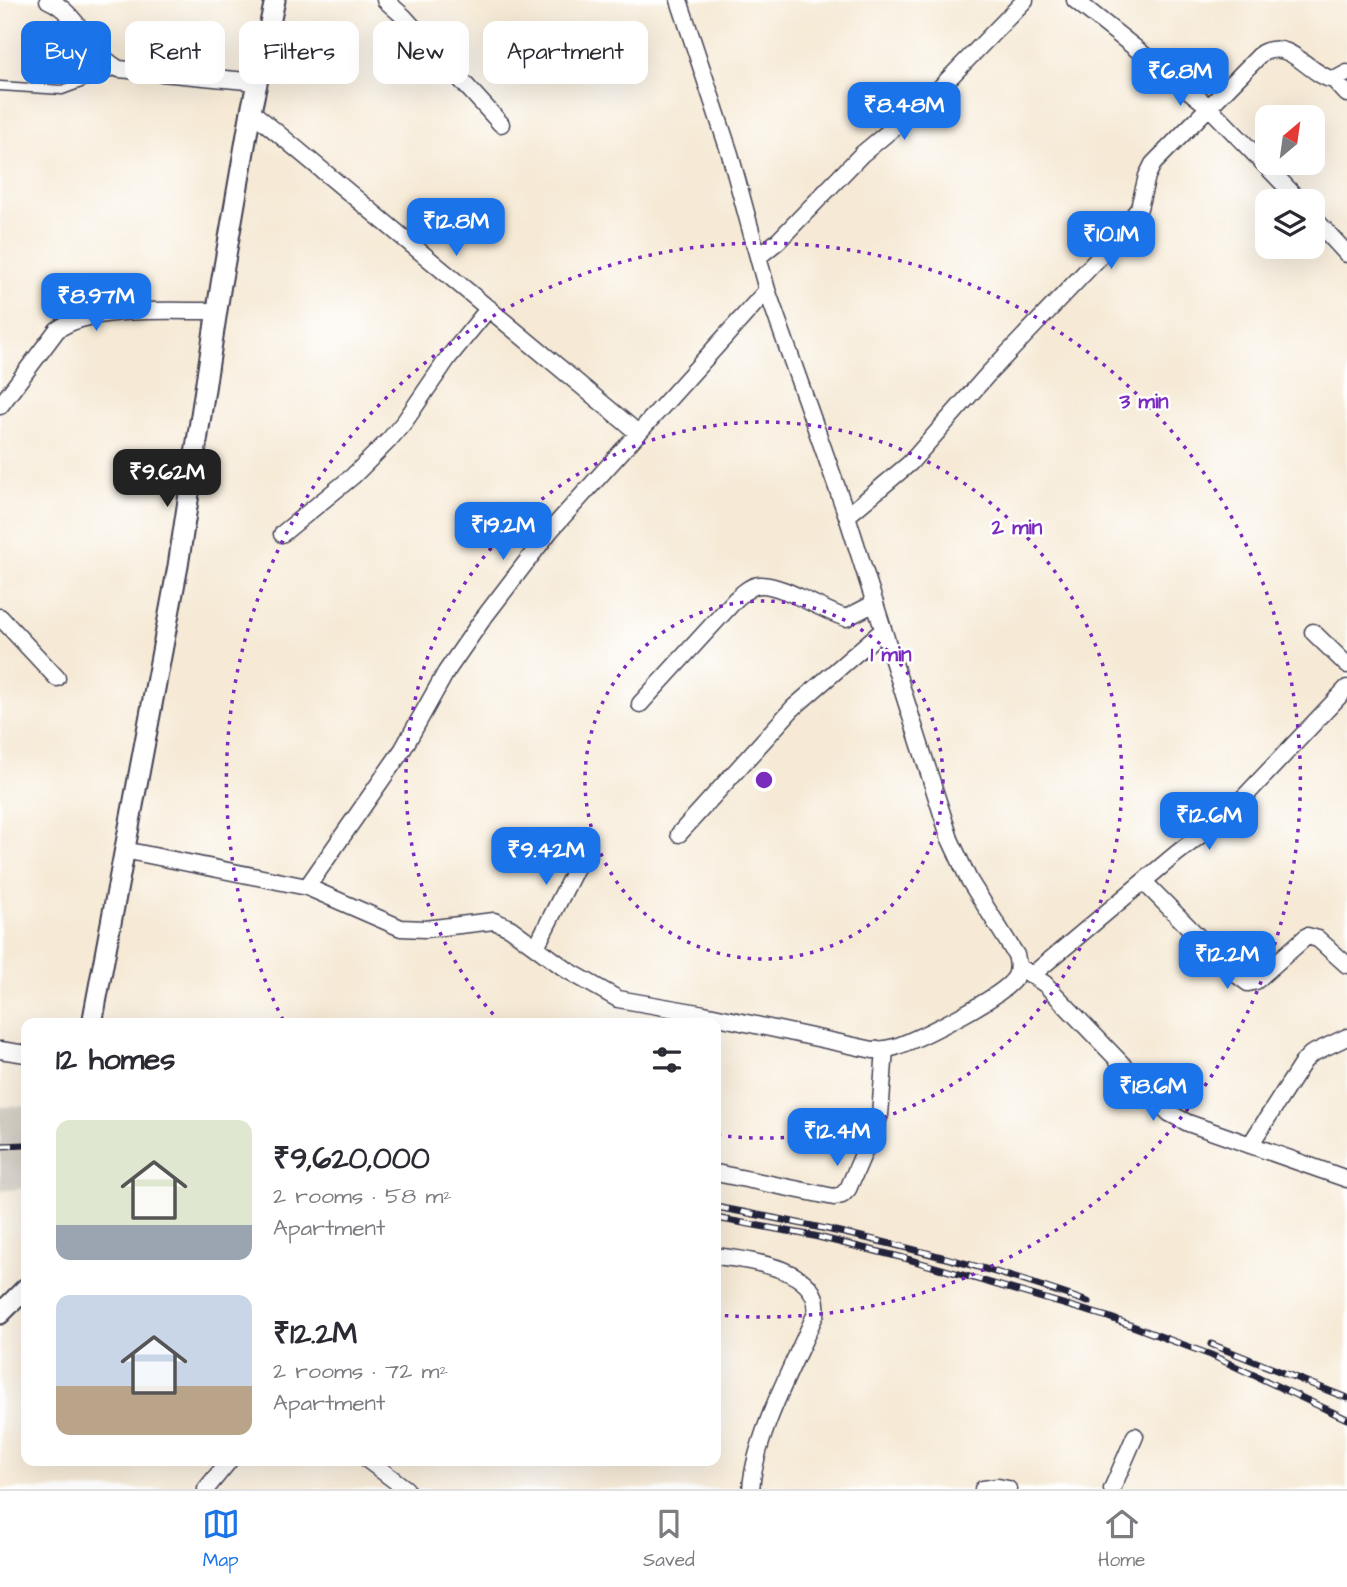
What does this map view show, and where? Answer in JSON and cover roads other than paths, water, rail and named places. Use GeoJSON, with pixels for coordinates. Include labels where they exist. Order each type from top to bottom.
{"type":"FeatureCollection","features":[{"type":"Feature","properties":{"kind":"street"},"geometry":{"type":"LineString","coordinates":[[48,0],[65,11],[106,62],[119,69],[239,80]]}},
{"type":"Feature","properties":{"kind":"street"},"geometry":{"type":"LineString","coordinates":[[270,21],[275,0]]}},
{"type":"Feature","properties":{"kind":"street"},"geometry":{"type":"LineString","coordinates":[[385,0],[403,16],[501,124]]}},
{"type":"Feature","properties":{"kind":"street"},"geometry":{"type":"LineString","coordinates":[[679,0],[730,154],[767,290],[847,516],[950,839],[969,880],[1025,971],[1045,984],[1169,1113],[1188,1123],[1347,1179]]}},
{"type":"Feature","properties":{"kind":"street"},"geometry":{"type":"LineString","coordinates":[[758,257],[778,241],[862,154],[933,95],[1025,0]]}},
{"type":"Feature","properties":{"kind":"street"},"geometry":{"type":"LineString","coordinates":[[1075,0],[1208,106],[1288,189]]}},
{"type":"Feature","properties":{"kind":"street"},"geometry":{"type":"LineString","coordinates":[[847,516],[910,463],[989,373],[1112,244],[1139,208],[1153,164],[1262,53],[1270,49],[1281,49],[1321,76],[1341,77],[1347,94]]}},
{"type":"Feature","properties":{"kind":"street"},"geometry":{"type":"LineString","coordinates":[[93,1018],[178,566],[217,311],[257,84]]}},
{"type":"Feature","properties":{"kind":"street"},"geometry":{"type":"LineString","coordinates":[[251,111],[638,433]]}},
{"type":"Feature","properties":{"kind":"street"},"geometry":{"type":"LineString","coordinates":[[1325,230],[1347,254]]}},
{"type":"Feature","properties":{"kind":"street"},"geometry":{"type":"LineString","coordinates":[[307,887],[403,749],[446,672],[550,531],[767,290]]}},
{"type":"Feature","properties":{"kind":"street"},"geometry":{"type":"LineString","coordinates":[[282,534],[353,476],[381,449],[489,308]]}},
{"type":"Feature","properties":{"kind":"street"},"geometry":{"type":"LineString","coordinates":[[0,406],[57,330],[67,322],[101,314],[217,311]]}},
{"type":"Feature","properties":{"kind":"street"},"geometry":{"type":"LineString","coordinates":[[640,704],[736,599],[751,587],[760,584],[776,588],[846,618],[875,603]]}},
{"type":"Feature","properties":{"kind":"street"},"geometry":{"type":"LineString","coordinates":[[0,617],[57,678]]}},
{"type":"Feature","properties":{"kind":"street"},"geometry":{"type":"LineString","coordinates":[[679,834],[793,708],[883,630]]}},
{"type":"Feature","properties":{"kind":"street"},"geometry":{"type":"LineString","coordinates":[[1313,632],[1347,665]]}},
{"type":"Feature","properties":{"kind":"street"},"geometry":{"type":"LineString","coordinates":[[124,850],[307,887],[401,928],[425,929],[495,921],[505,925],[567,970],[618,999],[704,1014],[861,1048],[885,1049],[904,1043],[982,1004],[1144,882],[1229,813],[1347,688]]}},
{"type":"Feature","properties":{"kind":"street"},"geometry":{"type":"LineString","coordinates":[[536,947],[588,844]]}},
{"type":"Feature","properties":{"kind":"street"},"geometry":{"type":"LineString","coordinates":[[1144,882],[1233,972],[1248,983],[1256,981],[1307,936],[1318,939],[1347,965]]}},
{"type":"Feature","properties":{"kind":"street"},"geometry":{"type":"LineString","coordinates":[[1250,1145],[1304,1060],[1347,1037]]}},
{"type":"Feature","properties":{"kind":"street"},"geometry":{"type":"LineString","coordinates":[[2,1048],[21,1053]]}},
{"type":"Feature","properties":{"kind":"street"},"geometry":{"type":"LineString","coordinates":[[721,1174],[835,1197],[842,1195],[853,1178],[880,1115],[885,1049]]}},
{"type":"Feature","properties":{"kind":"street"},"geometry":{"type":"LineString","coordinates":[[721,1257],[749,1261],[800,1279],[813,1293],[817,1303],[816,1313],[771,1415],[752,1477],[751,1489]]}},
{"type":"Feature","properties":{"kind":"street"},"geometry":{"type":"LineString","coordinates":[[0,1314],[21,1294]]}},
{"type":"Feature","properties":{"kind":"street"},"geometry":{"type":"LineString","coordinates":[[1112,1489],[1135,1436]]}},
{"type":"Feature","properties":{"kind":"street"},"geometry":{"type":"LineString","coordinates":[[206,1489],[225,1466]]}},
{"type":"Feature","properties":{"kind":"street"},"geometry":{"type":"LineString","coordinates":[[376,1466],[406,1489]]}},
{"type":"Feature","properties":{"kind":"street"},"geometry":{"type":"LineString","coordinates":[[983,1489],[1008,1489]]}},
{"type":"Feature","properties":{"kind":"lane"},"geometry":{"type":"LineString","coordinates":[[0,86],[62,90],[119,69]]}},
{"type":"Feature","properties":{"kind":"railway"},"geometry":{"type":"LineString","coordinates":[[0,1146],[21,1145]]}},
{"type":"Feature","properties":{"kind":"railway"},"geometry":{"type":"LineString","coordinates":[[721,1208],[904,1247],[997,1272],[1088,1302]]}},
{"type":"Feature","properties":{"kind":"railway"},"geometry":{"type":"LineString","coordinates":[[721,1219],[814,1236],[904,1258],[1108,1317],[1211,1355],[1347,1419]]}},
{"type":"Feature","properties":{"kind":"railway"},"geometry":{"type":"LineString","coordinates":[[1211,1344],[1347,1398]]}}]}
